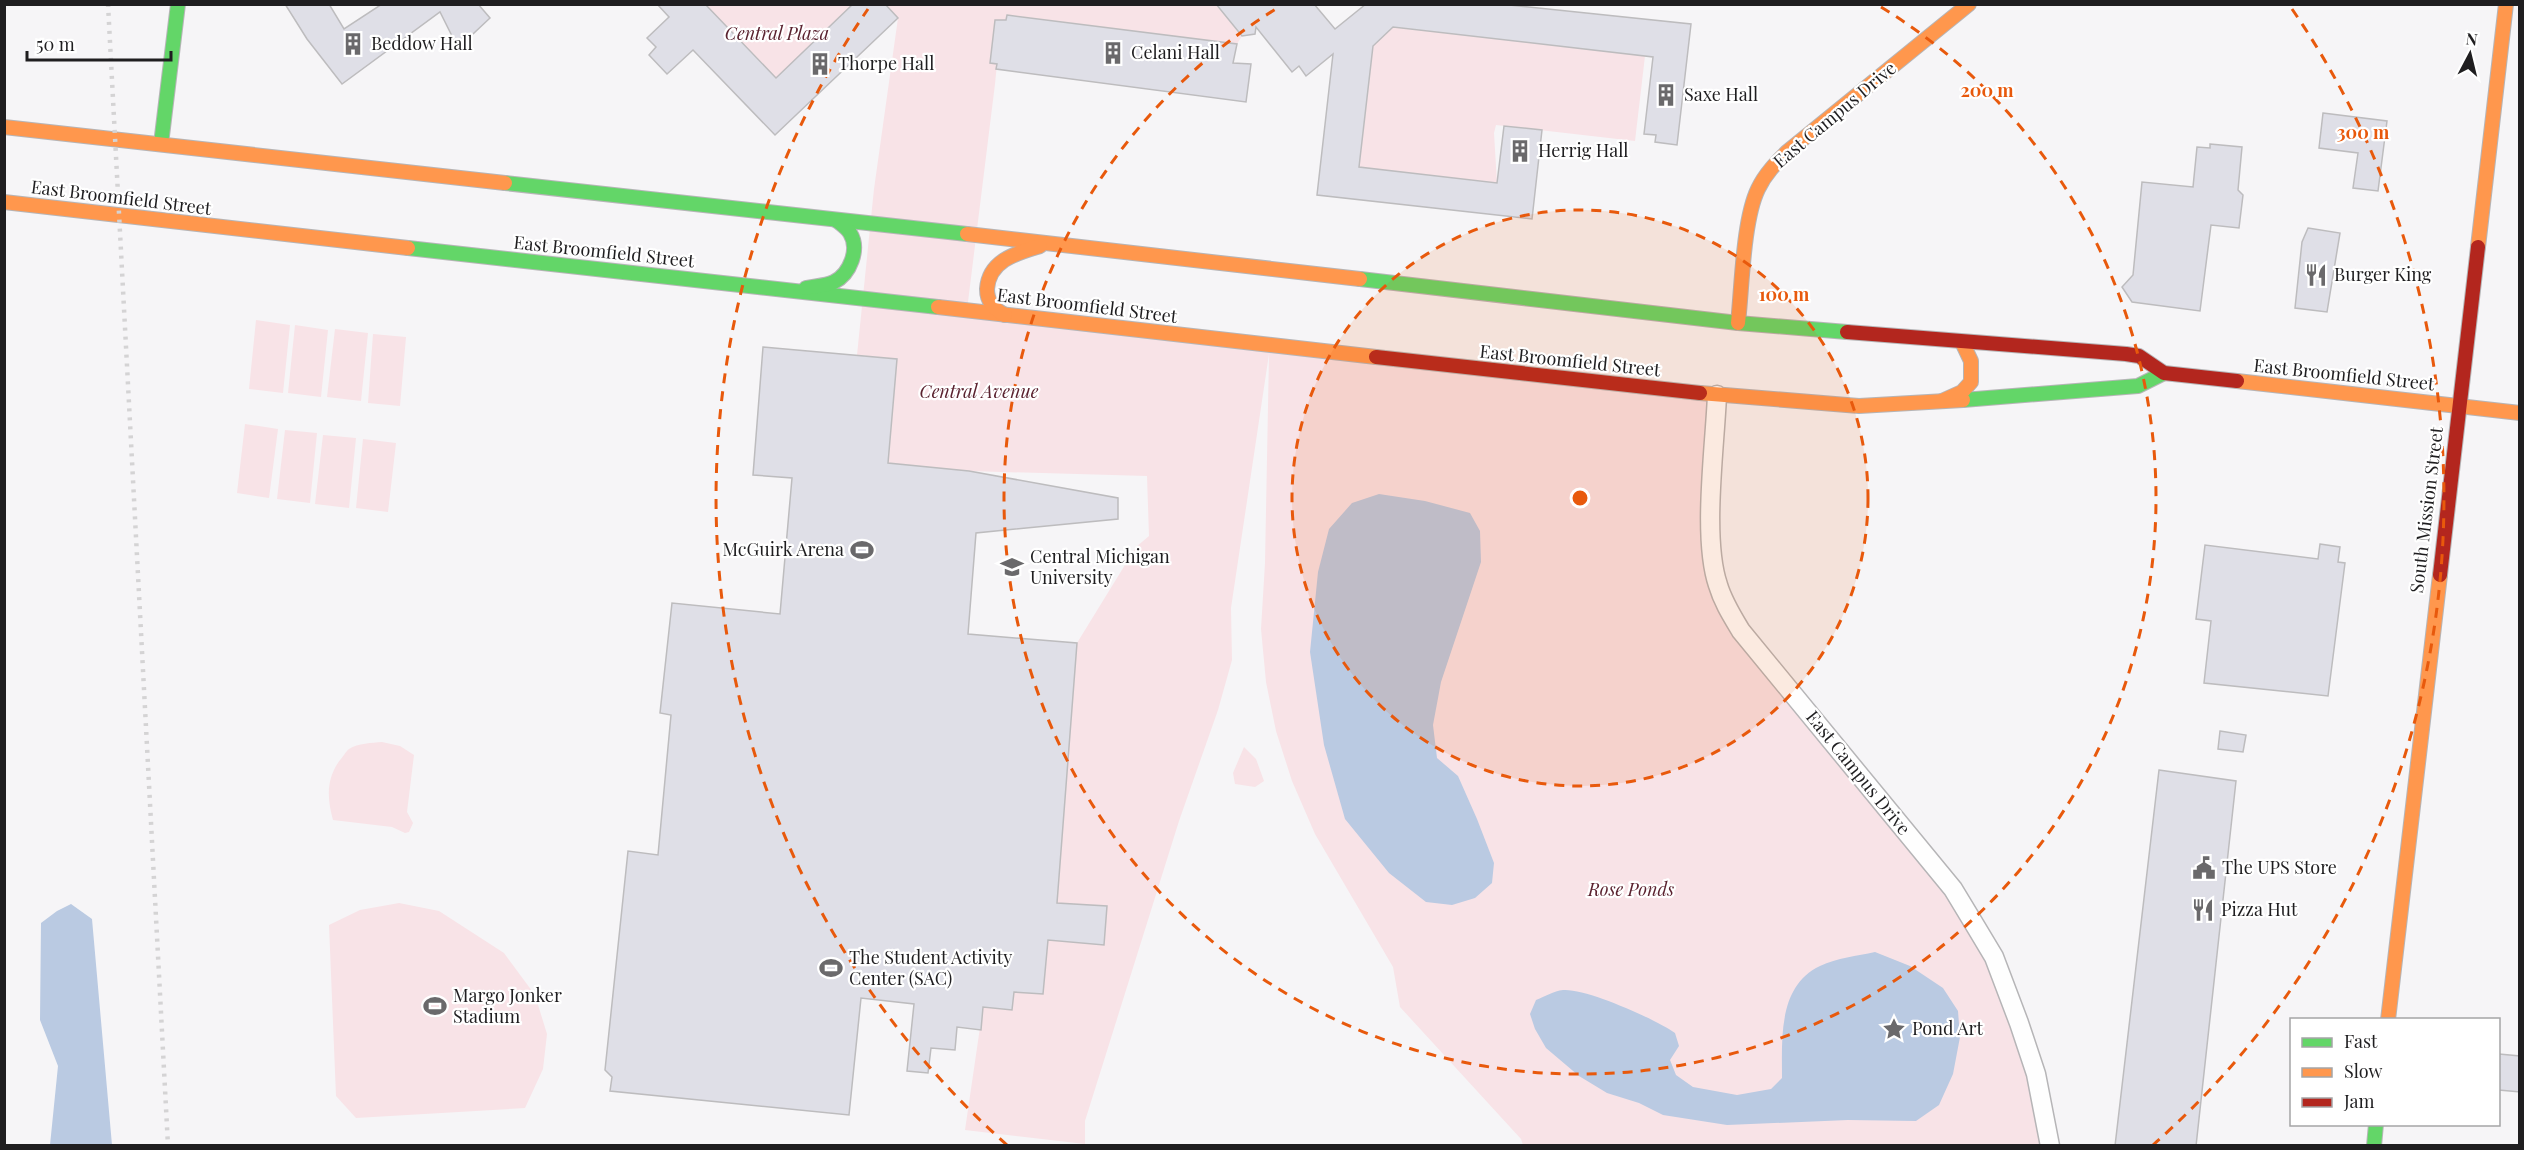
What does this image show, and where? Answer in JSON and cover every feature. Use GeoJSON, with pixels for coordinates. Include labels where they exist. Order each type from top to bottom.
{"type":"FeatureCollection","features":[{"type":"Feature","properties":{"kind":"main road"},"geometry":{"type":"LineString","coordinates":[[161,144],[178,4]]}},
{"type":"Feature","properties":{"kind":"main road","name":"East Campus Drive"},"geometry":{"type":"LineString","coordinates":[[1738,323],[1749,217],[1761,180],[1787,152],[1968,4]]}},
{"type":"Feature","properties":{"kind":"main road","name":"South Mission Street"},"geometry":{"type":"LineString","coordinates":[[2388,1018],[2457,406],[2506,4]]}},
{"type":"Feature","properties":{"kind":"main road","name":"East Broomfield Street"},"geometry":{"type":"LineString","coordinates":[[4,127],[1738,323],[2132,355],[2139,356],[2164,373],[2520,413]]}},
{"type":"Feature","properties":{"kind":"main road","name":"East Broomfield Street"},"geometry":{"type":"LineString","coordinates":[[4,202],[1718,395],[1859,406],[2138,386],[2164,373]]}},
{"type":"Feature","properties":{"kind":"main road"},"geometry":{"type":"LineString","coordinates":[[782,290],[829,284],[848,268],[853,252],[852,238],[836,220]]}},
{"type":"Feature","properties":{"kind":"main road"},"geometry":{"type":"LineString","coordinates":[[1005,315],[988,302],[987,286],[994,266],[1008,257],[1046,243]]}},
{"type":"Feature","properties":{"kind":"main road"},"geometry":{"type":"LineString","coordinates":[[1939,402],[1962,392],[1971,382],[1971,361],[1962,342]]}},
{"type":"Feature","properties":{"kind":"main road"},"geometry":{"type":"LineString","coordinates":[[2374,1146],[2376,1126]]}},
{"type":"Feature","properties":{"kind":"street","name":"East Campus Drive"},"geometry":{"type":"LineString","coordinates":[[1718,395],[1711,523],[1714,568],[1717,584],[1726,607],[1741,631],[1953,889],[1994,957],[2036,1074],[2050,1146]]}},
{"type":"Feature","properties":{"kind":"green space","name":"Central Plaza"},"geometry":{"type":"Polygon","coordinates":[[[705,5],[853,5],[776,78],[705,5]]]}},
{"type":"Feature","properties":{"kind":"green space","name":"Rose Ponds"},"geometry":{"type":"Polygon","coordinates":[[[885,5],[1216,5],[1242,36],[1237,44],[1008,15],[1006,20],[996,20],[990,62],[997,64],[995,84],[967,310],[1717,395],[1713,551],[1741,631],[1976,927],[2019,1023],[2042,1146],[1523,1145],[1521,1139],[1400,1007],[1393,967],[1315,834],[1292,781],[1276,731],[1266,682],[1261,629],[1265,563],[1269,354],[1231,608],[1232,660],[1218,710],[1179,821],[1085,1121],[1085,1144],[965,1130],[983,1007],[1012,1010],[1014,992],[1043,994],[1077,643],[1136,547],[1149,536],[1147,476],[969,471],[888,463],[897,359],[857,355],[874,189],[898,18],[885,5]]]}},
{"type":"Feature","properties":{"kind":"green space"},"geometry":{"type":"Polygon","coordinates":[[[1393,27],[1645,56],[1635,141],[1496,125],[1494,133],[1497,183],[1359,167],[1373,46],[1393,27]]]}},
{"type":"Feature","properties":{"kind":"green space"},"geometry":{"type":"Polygon","coordinates":[[[256,320],[290,325],[283,393],[249,389],[256,320]]]}},
{"type":"Feature","properties":{"kind":"green space"},"geometry":{"type":"Polygon","coordinates":[[[295,325],[328,330],[321,397],[288,393],[295,325]]]}},
{"type":"Feature","properties":{"kind":"green space"},"geometry":{"type":"Polygon","coordinates":[[[335,329],[368,333],[361,401],[327,397],[335,329]]]}},
{"type":"Feature","properties":{"kind":"green space"},"geometry":{"type":"Polygon","coordinates":[[[373,334],[406,337],[400,406],[368,403],[373,334]]]}},
{"type":"Feature","properties":{"kind":"green space"},"geometry":{"type":"Polygon","coordinates":[[[245,424],[278,429],[269,498],[237,493],[245,424]]]}},
{"type":"Feature","properties":{"kind":"green space"},"geometry":{"type":"Polygon","coordinates":[[[285,430],[317,433],[310,503],[277,499],[285,430]]]}},
{"type":"Feature","properties":{"kind":"green space"},"geometry":{"type":"Polygon","coordinates":[[[323,435],[356,438],[349,508],[315,504],[323,435]]]}},
{"type":"Feature","properties":{"kind":"green space"},"geometry":{"type":"Polygon","coordinates":[[[363,439],[396,443],[388,512],[356,508],[363,439]]]}},
{"type":"Feature","properties":{"kind":"green space"},"geometry":{"type":"Polygon","coordinates":[[[382,742],[400,746],[414,755],[407,812],[413,823],[409,832],[405,833],[392,827],[333,820],[329,789],[335,767],[349,749],[382,742]]]}},
{"type":"Feature","properties":{"kind":"green space"},"geometry":{"type":"Polygon","coordinates":[[[1244,747],[1256,759],[1264,781],[1255,787],[1235,784],[1233,773],[1244,747]]]}},
{"type":"Feature","properties":{"kind":"green space","name":"Margo Jonker Stadium"},"geometry":{"type":"Polygon","coordinates":[[[399,903],[439,911],[504,953],[535,995],[547,1034],[543,1069],[525,1108],[356,1118],[336,1096],[329,925],[360,910],[399,903]]]}},
{"type":"Feature","properties":{"kind":"water"},"geometry":{"type":"Polygon","coordinates":[[[1379,494],[1425,501],[1470,513],[1480,531],[1481,562],[1441,682],[1433,725],[1437,758],[1458,776],[1494,863],[1492,883],[1475,898],[1452,905],[1426,902],[1389,873],[1345,819],[1324,745],[1310,652],[1318,572],[1329,529],[1352,503],[1379,494]]]}},
{"type":"Feature","properties":{"kind":"water"},"geometry":{"type":"Polygon","coordinates":[[[71,904],[92,919],[112,1145],[50,1145],[58,1066],[40,1020],[41,923],[71,904]]]}},
{"type":"Feature","properties":{"kind":"water"},"geometry":{"type":"Polygon","coordinates":[[[1875,952],[1910,966],[1943,988],[1958,1011],[1960,1037],[1953,1074],[1939,1105],[1916,1121],[1848,1120],[1727,1125],[1663,1115],[1639,1103],[1607,1093],[1579,1076],[1546,1048],[1535,1029],[1530,1014],[1536,1000],[1556,992],[1563,990],[1587,994],[1637,1013],[1675,1033],[1679,1046],[1670,1060],[1676,1075],[1693,1087],[1737,1095],[1771,1089],[1782,1078],[1785,1014],[1796,986],[1806,975],[1820,966],[1840,959],[1875,952]]]}},
{"type":"Feature","properties":{"kind":"building","name":"Beddow Hall"},"geometry":{"type":"Polygon","coordinates":[[[285,4],[329,4],[344,29],[382,4],[478,4],[490,18],[458,48],[440,12],[342,84],[307,39],[285,4]]]}},
{"type":"Feature","properties":{"kind":"building","name":"Thorpe Hall"},"geometry":{"type":"Polygon","coordinates":[[[657,4],[705,4],[776,78],[853,4],[885,4],[898,18],[775,135],[693,50],[667,74],[649,55],[656,47],[647,38],[669,17],[657,4]]]}},
{"type":"Feature","properties":{"kind":"building"},"geometry":{"type":"Polygon","coordinates":[[[1216,4],[1314,4],[1335,29],[1366,4],[1499,4],[1691,24],[1677,145],[1655,142],[1656,135],[1644,134],[1653,57],[1393,27],[1373,46],[1359,167],[1497,183],[1504,126],[1542,130],[1532,219],[1317,195],[1333,54],[1306,76],[1299,66],[1292,72],[1256,27],[1255,34],[1242,36],[1216,4]]]}},
{"type":"Feature","properties":{"kind":"building","name":"Celani Hall"},"geometry":{"type":"Polygon","coordinates":[[[1007,15],[1237,44],[1233,63],[1251,64],[1246,102],[996,69],[997,64],[990,63],[995,20],[1006,20],[1007,15]]]}},
{"type":"Feature","properties":{"kind":"building"},"geometry":{"type":"Polygon","coordinates":[[[2323,113],[2387,121],[2378,191],[2353,188],[2358,153],[2319,148],[2323,113]]]}},
{"type":"Feature","properties":{"kind":"building"},"geometry":{"type":"Polygon","coordinates":[[[2210,144],[2242,147],[2238,190],[2243,195],[2239,228],[2211,225],[2200,311],[2132,302],[2122,287],[2133,275],[2142,182],[2193,187],[2197,147],[2210,148],[2210,144]]]}},
{"type":"Feature","properties":{"kind":"building","name":"Burger King"},"geometry":{"type":"Polygon","coordinates":[[[2308,228],[2340,233],[2327,312],[2295,308],[2302,242],[2308,228]]]}},
{"type":"Feature","properties":{"kind":"building"},"geometry":{"type":"Polygon","coordinates":[[[763,347],[897,359],[888,463],[969,471],[1118,498],[1118,519],[976,533],[968,634],[1077,643],[1057,903],[1107,906],[1104,945],[1048,940],[1043,994],[1014,992],[1012,1010],[983,1007],[981,1030],[957,1027],[955,1050],[931,1048],[928,1073],[907,1071],[914,1004],[861,998],[849,1115],[610,1091],[612,1077],[605,1070],[628,851],[658,855],[671,715],[660,713],[672,603],[780,614],[792,478],[753,475],[763,347]]]}},
{"type":"Feature","properties":{"kind":"building"},"geometry":{"type":"Polygon","coordinates":[[[2320,544],[2340,547],[2338,562],[2345,563],[2328,696],[2204,683],[2211,621],[2196,619],[2205,545],[2318,559],[2320,544]]]}},
{"type":"Feature","properties":{"kind":"building"},"geometry":{"type":"Polygon","coordinates":[[[2220,731],[2246,735],[2243,752],[2218,749],[2220,731]]]}},
{"type":"Feature","properties":{"kind":"building"},"geometry":{"type":"Polygon","coordinates":[[[2159,770],[2236,781],[2196,1146],[2115,1146],[2159,770]]]}},
{"type":"Feature","properties":{"kind":"building"},"geometry":{"type":"Polygon","coordinates":[[[2500,1054],[2520,1056],[2520,1092],[2500,1090],[2500,1054]]]}},
{"type":"Feature","properties":{"kind":"railway"},"geometry":{"type":"LineString","coordinates":[[108,4],[168,1146]]}},
{"type":"Feature","properties":{"kind":"traffic: fast"},"geometry":{"type":"LineString","coordinates":[[161,144],[178,4]]}},
{"type":"Feature","properties":{"kind":"traffic: fast"},"geometry":{"type":"LineString","coordinates":[[505,183],[967,234]]}},
{"type":"Feature","properties":{"kind":"traffic: fast"},"geometry":{"type":"LineString","coordinates":[[806,288],[834,282],[849,267],[854,253],[853,239],[847,229],[836,220]]}},
{"type":"Feature","properties":{"kind":"traffic: fast"},"geometry":{"type":"LineString","coordinates":[[408,248],[938,307]]}},
{"type":"Feature","properties":{"kind":"traffic: fast"},"geometry":{"type":"LineString","coordinates":[[1360,279],[1738,323],[1847,332]]}},
{"type":"Feature","properties":{"kind":"traffic: fast"},"geometry":{"type":"LineString","coordinates":[[1963,400],[2138,386],[2164,373]]}},
{"type":"Feature","properties":{"kind":"traffic: fast"},"geometry":{"type":"LineString","coordinates":[[2374,1146],[2376,1126]]}},
{"type":"Feature","properties":{"kind":"traffic: slow"},"geometry":{"type":"LineString","coordinates":[[1738,323],[1749,218],[1758,189],[1767,174],[1787,152],[1969,4]]}},
{"type":"Feature","properties":{"kind":"traffic: slow"},"geometry":{"type":"LineString","coordinates":[[2478,247],[2506,4]]}},
{"type":"Feature","properties":{"kind":"traffic: slow"},"geometry":{"type":"LineString","coordinates":[[4,127],[505,183]]}},
{"type":"Feature","properties":{"kind":"traffic: slow"},"geometry":{"type":"LineString","coordinates":[[4,202],[408,248]]}},
{"type":"Feature","properties":{"kind":"traffic: slow"},"geometry":{"type":"LineString","coordinates":[[967,234],[1360,279]]}},
{"type":"Feature","properties":{"kind":"traffic: slow"},"geometry":{"type":"LineString","coordinates":[[1005,315],[994,308],[988,298],[987,289],[993,271],[1006,259],[1040,246]]}},
{"type":"Feature","properties":{"kind":"traffic: slow"},"geometry":{"type":"LineString","coordinates":[[938,307],[1376,357]]}},
{"type":"Feature","properties":{"kind":"traffic: slow"},"geometry":{"type":"LineString","coordinates":[[1942,401],[1962,392],[1971,382],[1971,361],[1962,342]]}},
{"type":"Feature","properties":{"kind":"traffic: slow"},"geometry":{"type":"LineString","coordinates":[[2237,381],[2520,413]]}},
{"type":"Feature","properties":{"kind":"traffic: slow"},"geometry":{"type":"LineString","coordinates":[[1700,393],[1859,406],[1963,400]]}},
{"type":"Feature","properties":{"kind":"traffic: slow"},"geometry":{"type":"LineString","coordinates":[[2388,1018],[2440,575]]}},
{"type":"Feature","properties":{"kind":"traffic: jam"},"geometry":{"type":"LineString","coordinates":[[2440,575],[2478,247]]}},
{"type":"Feature","properties":{"kind":"traffic: jam"},"geometry":{"type":"LineString","coordinates":[[1847,332],[2126,354],[2139,356],[2164,373],[2237,381]]}},
{"type":"Feature","properties":{"kind":"traffic: jam"},"geometry":{"type":"LineString","coordinates":[[1376,357],[1700,393]]}},
{"type":"Feature","properties":{"kind":"place","name":"Beddow Hall"},"geometry":{"type":"Point","coordinates":[353,44]}},
{"type":"Feature","properties":{"kind":"place","name":"Celani Hall"},"geometry":{"type":"Point","coordinates":[1113,53]}},
{"type":"Feature","properties":{"kind":"place","name":"Thorpe Hall"},"geometry":{"type":"Point","coordinates":[820,64]}},
{"type":"Feature","properties":{"kind":"place","name":"Saxe Hall"},"geometry":{"type":"Point","coordinates":[1666,95]}},
{"type":"Feature","properties":{"kind":"place","name":"Herrig Hall"},"geometry":{"type":"Point","coordinates":[1520,151]}},
{"type":"Feature","properties":{"kind":"place","name":"Burger King"},"geometry":{"type":"Point","coordinates":[2316,275]}},
{"type":"Feature","properties":{"kind":"place","name":"McGuirk Arena"},"geometry":{"type":"Point","coordinates":[862,550]}},
{"type":"Feature","properties":{"kind":"place","name":"Central Michigan University"},"geometry":{"type":"Point","coordinates":[1012,567]}},
{"type":"Feature","properties":{"kind":"place","name":"The UPS Store"},"geometry":{"type":"Point","coordinates":[2204,868]}},
{"type":"Feature","properties":{"kind":"place","name":"Pizza Hut"},"geometry":{"type":"Point","coordinates":[2203,910]}},
{"type":"Feature","properties":{"kind":"place","name":"The Student Activity Center (SAC)"},"geometry":{"type":"Point","coordinates":[831,968]}},
{"type":"Feature","properties":{"kind":"place","name":"Margo Jonker Stadium"},"geometry":{"type":"Point","coordinates":[435,1006]}},
{"type":"Feature","properties":{"kind":"place","name":"Pond Art"},"geometry":{"type":"Point","coordinates":[1894,1029]}},
{"type":"Feature","properties":{"kind":"park label","name":"Central Avenue"},"geometry":{"type":"Point","coordinates":[979,392]}}]}
